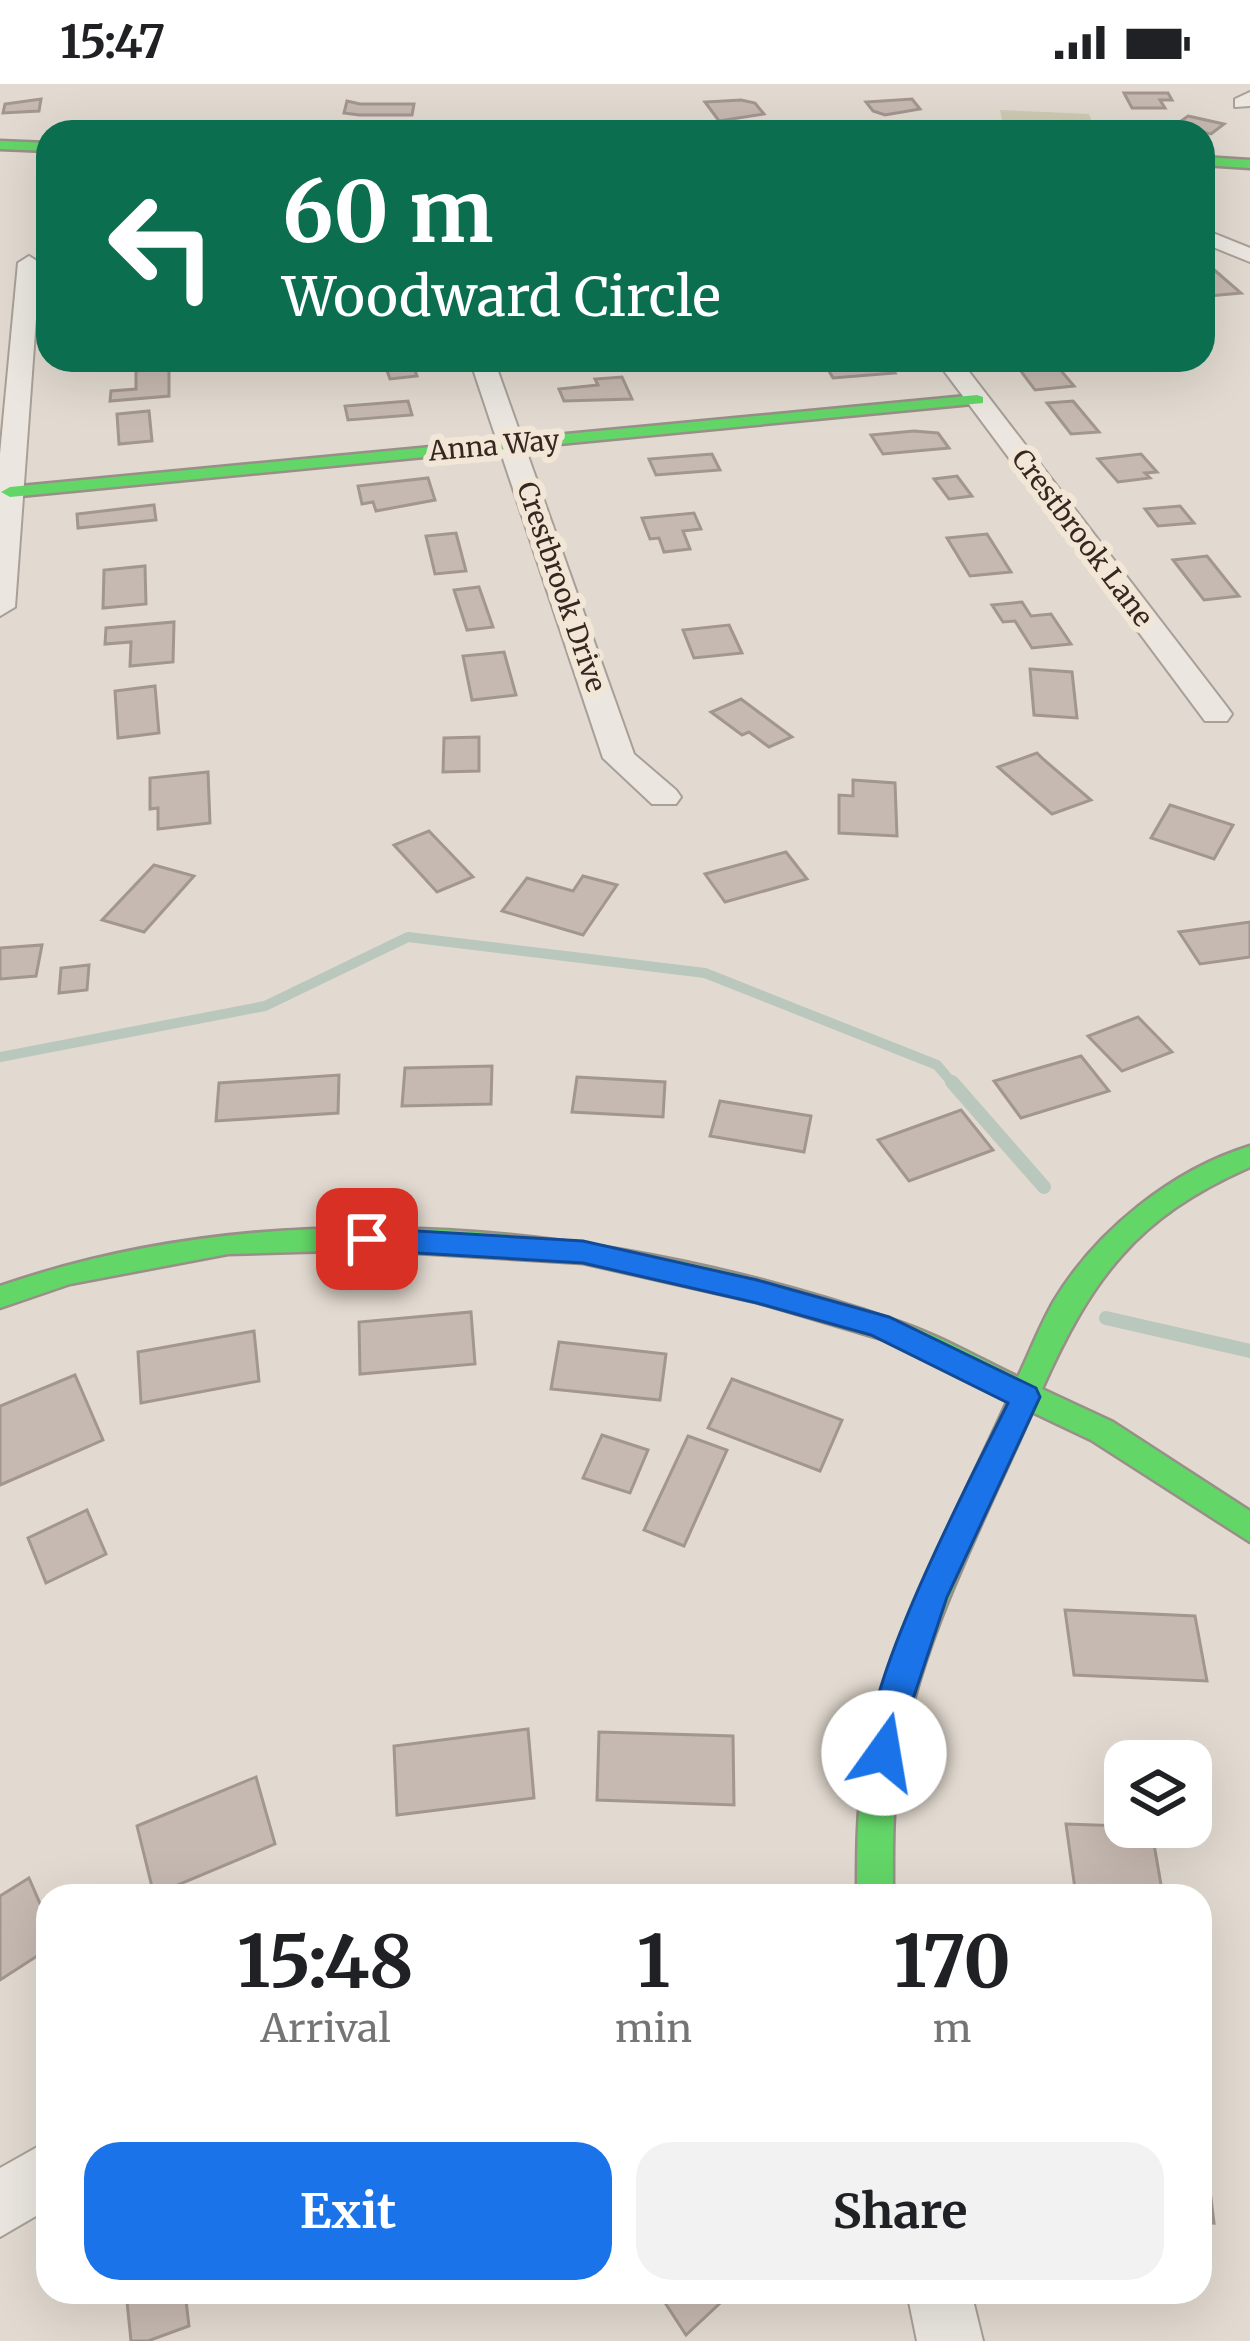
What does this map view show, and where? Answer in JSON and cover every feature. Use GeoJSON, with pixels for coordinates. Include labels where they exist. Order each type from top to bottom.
{"type":"FeatureCollection","features":[{"type":"Feature","properties":{"kind":"street"},"geometry":{"type":"LineString","coordinates":[[0,145],[36,146]]}},
{"type":"Feature","properties":{"kind":"street"},"geometry":{"type":"LineString","coordinates":[[1215,161],[1250,164]]}},
{"type":"Feature","properties":{"kind":"street"},"geometry":{"type":"LineString","coordinates":[[1215,240],[1250,256]]}},
{"type":"Feature","properties":{"kind":"street"},"geometry":{"type":"LineString","coordinates":[[0,607],[10,492],[10,386],[29,262]]}},
{"type":"Feature","properties":{"kind":"street","name":"Crestbrook Drive"},"geometry":{"type":"LineString","coordinates":[[486,372],[619,758],[664,796]]}},
{"type":"Feature","properties":{"kind":"street","name":"Crestbrook Lane"},"geometry":{"type":"LineString","coordinates":[[957,372],[1216,714]]}},
{"type":"Feature","properties":{"kind":"street","name":"Anna Way"},"geometry":{"type":"LineString","coordinates":[[10,492],[977,400]]}},
{"type":"Feature","properties":{"kind":"street"},"geometry":{"type":"LineString","coordinates":[[874,1884],[872,1826],[890,1717],[931,1596],[1076,1289],[1151,1215],[1234,1161],[1250,1156]]}},
{"type":"Feature","properties":{"kind":"street"},"geometry":{"type":"LineString","coordinates":[[0,1297],[69,1273],[228,1243],[367,1239],[583,1252],[757,1291],[878,1325],[1102,1431],[1250,1528]]}},
{"type":"Feature","properties":{"kind":"street"},"geometry":{"type":"LineString","coordinates":[[0,2205],[36,2180]]}},
{"type":"Feature","properties":{"kind":"street"},"geometry":{"type":"LineString","coordinates":[[942,2304],[950,2341]]}},
{"type":"Feature","properties":{"kind":"shaded area"},"geometry":{"type":"Polygon","coordinates":[[[1000,110],[1089,114],[1091,120],[1002,120],[1000,110]]]}},
{"type":"Feature","properties":{"kind":"building"},"geometry":{"type":"Polygon","coordinates":[[[1124,93],[1168,93],[1172,100],[1160,100],[1165,108],[1132,108],[1124,93]]]}},
{"type":"Feature","properties":{"kind":"building"},"geometry":{"type":"Polygon","coordinates":[[[41,99],[39,111],[3,113],[5,104],[41,99]]]}},
{"type":"Feature","properties":{"kind":"building"},"geometry":{"type":"Polygon","coordinates":[[[912,99],[920,109],[885,115],[866,102],[912,99]]]}},
{"type":"Feature","properties":{"kind":"building"},"geometry":{"type":"Polygon","coordinates":[[[741,100],[755,103],[764,114],[718,120],[705,102],[741,100]]]}},
{"type":"Feature","properties":{"kind":"building"},"geometry":{"type":"Polygon","coordinates":[[[347,101],[414,104],[412,115],[359,115],[344,113],[347,101]]]}},
{"type":"Feature","properties":{"kind":"building"},"geometry":{"type":"Polygon","coordinates":[[[1215,271],[1241,293],[1215,295],[1215,271]]]}},
{"type":"Feature","properties":{"kind":"building"},"geometry":{"type":"Polygon","coordinates":[[[136,372],[169,372],[169,396],[110,401],[111,391],[136,389],[136,372]]]}},
{"type":"Feature","properties":{"kind":"building"},"geometry":{"type":"Polygon","coordinates":[[[387,372],[416,372],[417,376],[390,379],[387,372]]]}},
{"type":"Feature","properties":{"kind":"building"},"geometry":{"type":"Polygon","coordinates":[[[830,372],[895,373],[833,378],[830,372]]]}},
{"type":"Feature","properties":{"kind":"building"},"geometry":{"type":"Polygon","coordinates":[[[1022,372],[1062,372],[1074,386],[1035,390],[1022,372]]]}},
{"type":"Feature","properties":{"kind":"building"},"geometry":{"type":"Polygon","coordinates":[[[622,377],[632,399],[564,401],[559,389],[598,385],[595,379],[622,377]]]}},
{"type":"Feature","properties":{"kind":"building"},"geometry":{"type":"Polygon","coordinates":[[[408,401],[412,415],[348,420],[345,406],[408,401]]]}},
{"type":"Feature","properties":{"kind":"building"},"geometry":{"type":"Polygon","coordinates":[[[1073,401],[1099,432],[1071,434],[1047,403],[1073,401]]]}},
{"type":"Feature","properties":{"kind":"building"},"geometry":{"type":"Polygon","coordinates":[[[149,411],[152,441],[119,444],[117,414],[149,411]]]}},
{"type":"Feature","properties":{"kind":"building"},"geometry":{"type":"Polygon","coordinates":[[[938,433],[949,448],[883,454],[871,435],[938,433]]]}},
{"type":"Feature","properties":{"kind":"building"},"geometry":{"type":"Polygon","coordinates":[[[712,454],[720,470],[656,475],[649,459],[712,454]]]}},
{"type":"Feature","properties":{"kind":"building"},"geometry":{"type":"Polygon","coordinates":[[[1141,454],[1157,472],[1145,473],[1150,478],[1118,482],[1098,459],[1141,454]]]}},
{"type":"Feature","properties":{"kind":"building"},"geometry":{"type":"Polygon","coordinates":[[[957,476],[972,496],[949,499],[934,479],[957,476]]]}},
{"type":"Feature","properties":{"kind":"building"},"geometry":{"type":"Polygon","coordinates":[[[428,478],[435,500],[376,511],[373,502],[362,504],[358,486],[428,478]]]}},
{"type":"Feature","properties":{"kind":"building"},"geometry":{"type":"Polygon","coordinates":[[[154,505],[156,520],[78,528],[77,514],[154,505]]]}},
{"type":"Feature","properties":{"kind":"building"},"geometry":{"type":"Polygon","coordinates":[[[1180,506],[1194,523],[1158,526],[1145,509],[1180,506]]]}},
{"type":"Feature","properties":{"kind":"building"},"geometry":{"type":"Polygon","coordinates":[[[694,513],[701,529],[683,531],[690,549],[664,552],[659,538],[650,539],[642,518],[694,513]]]}},
{"type":"Feature","properties":{"kind":"building"},"geometry":{"type":"Polygon","coordinates":[[[456,533],[466,571],[435,574],[426,536],[456,533]]]}},
{"type":"Feature","properties":{"kind":"building"},"geometry":{"type":"Polygon","coordinates":[[[987,534],[1011,572],[970,576],[947,538],[987,534]]]}},
{"type":"Feature","properties":{"kind":"building"},"geometry":{"type":"Polygon","coordinates":[[[1207,556],[1239,596],[1204,600],[1173,560],[1207,556]]]}},
{"type":"Feature","properties":{"kind":"building"},"geometry":{"type":"Polygon","coordinates":[[[145,566],[146,604],[103,608],[104,570],[145,566]]]}},
{"type":"Feature","properties":{"kind":"building"},"geometry":{"type":"Polygon","coordinates":[[[479,587],[493,627],[467,630],[454,590],[479,587]]]}},
{"type":"Feature","properties":{"kind":"building"},"geometry":{"type":"Polygon","coordinates":[[[1022,602],[1031,616],[1051,614],[1071,644],[1032,648],[1015,621],[1003,622],[992,605],[1022,602]]]}},
{"type":"Feature","properties":{"kind":"building"},"geometry":{"type":"Polygon","coordinates":[[[174,622],[173,662],[130,666],[131,642],[105,644],[106,628],[174,622]]]}},
{"type":"Feature","properties":{"kind":"building"},"geometry":{"type":"Polygon","coordinates":[[[729,625],[742,653],[694,658],[683,630],[729,625]]]}},
{"type":"Feature","properties":{"kind":"building"},"geometry":{"type":"Polygon","coordinates":[[[504,652],[516,695],[472,700],[463,656],[504,652]]]}},
{"type":"Feature","properties":{"kind":"building"},"geometry":{"type":"Polygon","coordinates":[[[1030,669],[1072,672],[1077,718],[1034,715],[1030,669]]]}},
{"type":"Feature","properties":{"kind":"building"},"geometry":{"type":"Polygon","coordinates":[[[155,686],[159,733],[118,738],[115,691],[155,686]]]}},
{"type":"Feature","properties":{"kind":"building"},"geometry":{"type":"Polygon","coordinates":[[[741,699],[792,737],[769,747],[749,732],[742,735],[711,712],[741,699]]]}},
{"type":"Feature","properties":{"kind":"building"},"geometry":{"type":"Polygon","coordinates":[[[479,737],[479,771],[443,772],[444,738],[479,737]]]}},
{"type":"Feature","properties":{"kind":"building"},"geometry":{"type":"Polygon","coordinates":[[[1037,753],[1091,800],[1052,814],[998,767],[1037,753]]]}},
{"type":"Feature","properties":{"kind":"building"},"geometry":{"type":"Polygon","coordinates":[[[208,772],[210,823],[158,829],[158,808],[150,809],[150,778],[208,772]]]}},
{"type":"Feature","properties":{"kind":"building"},"geometry":{"type":"Polygon","coordinates":[[[853,780],[895,783],[897,836],[839,833],[839,795],[853,796],[853,780]]]}},
{"type":"Feature","properties":{"kind":"building"},"geometry":{"type":"Polygon","coordinates":[[[1170,805],[1233,825],[1214,859],[1151,838],[1170,805]]]}},
{"type":"Feature","properties":{"kind":"building"},"geometry":{"type":"Polygon","coordinates":[[[429,831],[473,877],[437,892],[394,845],[429,831]]]}},
{"type":"Feature","properties":{"kind":"building"},"geometry":{"type":"Polygon","coordinates":[[[786,852],[807,879],[725,902],[705,874],[786,852]]]}},
{"type":"Feature","properties":{"kind":"building"},"geometry":{"type":"Polygon","coordinates":[[[154,865],[194,876],[144,932],[102,920],[154,865]]]}},
{"type":"Feature","properties":{"kind":"building"},"geometry":{"type":"Polygon","coordinates":[[[583,876],[617,885],[583,935],[502,911],[527,878],[573,891],[583,876]]]}},
{"type":"Feature","properties":{"kind":"building"},"geometry":{"type":"Polygon","coordinates":[[[1250,922],[1250,957],[1200,964],[1179,932],[1250,922]]]}},
{"type":"Feature","properties":{"kind":"building"},"geometry":{"type":"Polygon","coordinates":[[[42,945],[36,976],[0,979],[0,948],[42,945]]]}},
{"type":"Feature","properties":{"kind":"building"},"geometry":{"type":"Polygon","coordinates":[[[89,965],[87,990],[59,993],[61,968],[89,965]]]}},
{"type":"Feature","properties":{"kind":"building"},"geometry":{"type":"Polygon","coordinates":[[[1138,1017],[1172,1052],[1122,1071],[1088,1036],[1138,1017]]]}},
{"type":"Feature","properties":{"kind":"building"},"geometry":{"type":"Polygon","coordinates":[[[1081,1056],[1109,1091],[1021,1118],[994,1081],[1081,1056]]]}},
{"type":"Feature","properties":{"kind":"building"},"geometry":{"type":"Polygon","coordinates":[[[492,1066],[491,1104],[402,1106],[405,1068],[492,1066]]]}},
{"type":"Feature","properties":{"kind":"building"},"geometry":{"type":"Polygon","coordinates":[[[339,1075],[338,1113],[216,1121],[219,1083],[339,1075]]]}},
{"type":"Feature","properties":{"kind":"building"},"geometry":{"type":"Polygon","coordinates":[[[577,1077],[665,1082],[663,1117],[572,1112],[577,1077]]]}},
{"type":"Feature","properties":{"kind":"building"},"geometry":{"type":"Polygon","coordinates":[[[720,1101],[811,1116],[804,1152],[710,1136],[720,1101]]]}},
{"type":"Feature","properties":{"kind":"building"},"geometry":{"type":"Polygon","coordinates":[[[961,1110],[993,1150],[909,1181],[878,1140],[961,1110]]]}},
{"type":"Feature","properties":{"kind":"building"},"geometry":{"type":"Polygon","coordinates":[[[471,1312],[475,1364],[360,1374],[359,1322],[471,1312]]]}},
{"type":"Feature","properties":{"kind":"building"},"geometry":{"type":"Polygon","coordinates":[[[254,1331],[259,1381],[141,1403],[138,1352],[254,1331]]]}},
{"type":"Feature","properties":{"kind":"building"},"geometry":{"type":"Polygon","coordinates":[[[559,1342],[666,1354],[660,1400],[551,1389],[559,1342]]]}},
{"type":"Feature","properties":{"kind":"building"},"geometry":{"type":"Polygon","coordinates":[[[75,1375],[103,1440],[0,1485],[0,1406],[75,1375]]]}},
{"type":"Feature","properties":{"kind":"building"},"geometry":{"type":"Polygon","coordinates":[[[732,1379],[842,1420],[820,1471],[708,1428],[732,1379]]]}},
{"type":"Feature","properties":{"kind":"building"},"geometry":{"type":"Polygon","coordinates":[[[602,1435],[648,1450],[630,1493],[583,1478],[602,1435]]]}},
{"type":"Feature","properties":{"kind":"building"},"geometry":{"type":"Polygon","coordinates":[[[688,1436],[727,1450],[684,1546],[644,1530],[688,1436]]]}},
{"type":"Feature","properties":{"kind":"building"},"geometry":{"type":"Polygon","coordinates":[[[87,1510],[106,1554],[46,1583],[28,1538],[87,1510]]]}},
{"type":"Feature","properties":{"kind":"building"},"geometry":{"type":"Polygon","coordinates":[[[1065,1610],[1195,1616],[1207,1681],[1074,1675],[1065,1610]]]}},
{"type":"Feature","properties":{"kind":"building"},"geometry":{"type":"Polygon","coordinates":[[[528,1729],[534,1798],[397,1815],[394,1746],[528,1729]]]}},
{"type":"Feature","properties":{"kind":"building"},"geometry":{"type":"Polygon","coordinates":[[[599,1732],[733,1736],[734,1805],[597,1800],[599,1732]]]}},
{"type":"Feature","properties":{"kind":"building"},"geometry":{"type":"Polygon","coordinates":[[[256,1777],[275,1844],[180,1884],[151,1884],[137,1826],[256,1777]]]}},
{"type":"Feature","properties":{"kind":"building"},"geometry":{"type":"Polygon","coordinates":[[[1066,1824],[1104,1825],[1104,1848],[1155,1848],[1161,1884],[1074,1884],[1066,1824]]]}},
{"type":"Feature","properties":{"kind":"building"},"geometry":{"type":"Polygon","coordinates":[[[29,1878],[36,1894],[36,1957],[0,1980],[0,1896],[29,1878]]]}},
{"type":"Feature","properties":{"kind":"building"},"geometry":{"type":"Polygon","coordinates":[[[127,2304],[186,2304],[189,2326],[148,2341],[131,2341],[127,2304]]]}},
{"type":"Feature","properties":{"kind":"building"},"geometry":{"type":"Polygon","coordinates":[[[666,2304],[719,2304],[686,2335],[666,2304]]]}},
{"type":"Feature","properties":{"kind":"waterway"},"geometry":{"type":"LineString","coordinates":[[0,1057],[265,1006],[408,937],[705,973],[937,1065],[954,1085]]}},
{"type":"Feature","properties":{"kind":"waterway"},"geometry":{"type":"LineString","coordinates":[[952,1082],[1044,1187]]}},
{"type":"Feature","properties":{"kind":"waterway"},"geometry":{"type":"LineString","coordinates":[[1106,1318],[1250,1351]]}},
{"type":"Feature","properties":{"kind":"traffic: fast"},"geometry":{"type":"LineString","coordinates":[[0,145],[36,146]]}},
{"type":"Feature","properties":{"kind":"traffic: fast"},"geometry":{"type":"LineString","coordinates":[[1215,162],[1250,164]]}},
{"type":"Feature","properties":{"kind":"traffic: fast"},"geometry":{"type":"LineString","coordinates":[[10,492],[977,400]]}},
{"type":"Feature","properties":{"kind":"traffic: fast"},"geometry":{"type":"LineString","coordinates":[[875,1884],[882,1764],[917,1637],[1062,1312],[1097,1263],[1143,1219],[1195,1183],[1250,1156]]}},
{"type":"Feature","properties":{"kind":"traffic: fast"},"geometry":{"type":"LineString","coordinates":[[0,1297],[69,1273],[228,1243],[367,1239],[583,1252],[756,1291],[890,1330],[1102,1431],[1250,1528]]}},
{"type":"Feature","properties":{"kind":"route"},"geometry":{"type":"LineString","coordinates":[[367,1239],[583,1252],[757,1291],[878,1325],[1025,1397],[987,1469],[931,1596],[890,1717],[884,1753]]}}]}
